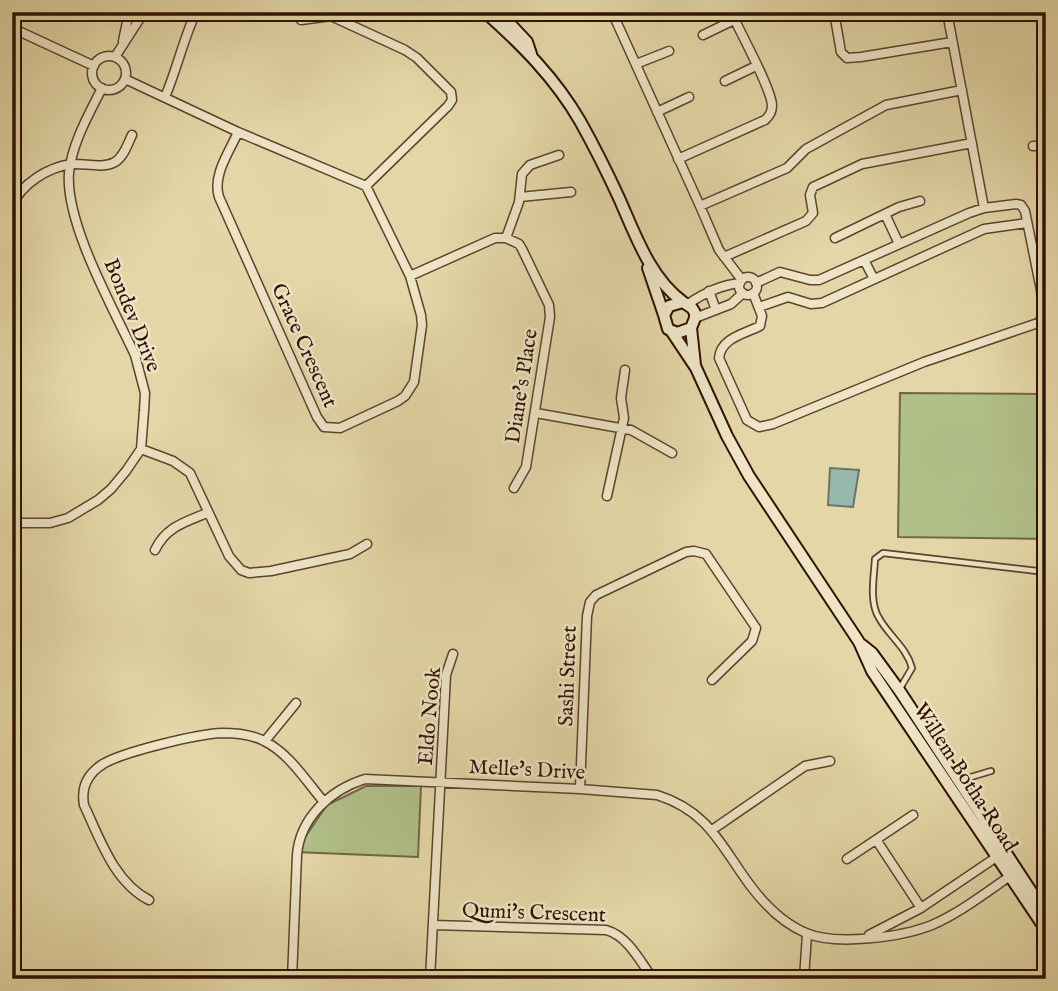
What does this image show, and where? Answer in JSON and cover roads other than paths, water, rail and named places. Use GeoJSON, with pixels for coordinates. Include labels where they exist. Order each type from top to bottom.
{"type":"FeatureCollection","features":[{"type":"Feature","properties":{"kind":"street"},"geometry":{"type":"LineString","coordinates":[[122,44],[129,12]]}},
{"type":"Feature","properties":{"kind":"street"},"geometry":{"type":"LineString","coordinates":[[115,57],[144,12]]}},
{"type":"Feature","properties":{"kind":"street"},"geometry":{"type":"LineString","coordinates":[[165,97],[177,70],[185,34],[196,12]]}},
{"type":"Feature","properties":{"kind":"street"},"geometry":{"type":"LineString","coordinates":[[485,12],[531,54],[557,87],[579,120],[607,173],[646,257],[668,289],[692,308],[693,323]]}},
{"type":"Feature","properties":{"kind":"street"},"geometry":{"type":"LineString","coordinates":[[499,12],[527,42],[531,54]]}},
{"type":"Feature","properties":{"kind":"street"},"geometry":{"type":"LineString","coordinates":[[629,12],[613,15],[700,206],[710,234],[742,285],[746,295],[756,290],[756,283],[752,278],[742,285],[732,304],[693,323],[682,333],[672,332],[665,324],[646,257]]}},
{"type":"Feature","properties":{"kind":"street"},"geometry":{"type":"LineString","coordinates":[[834,12],[841,52],[847,58],[952,42]]}},
{"type":"Feature","properties":{"kind":"street"},"geometry":{"type":"LineString","coordinates":[[947,12],[984,208]]}},
{"type":"Feature","properties":{"kind":"street"},"geometry":{"type":"LineString","coordinates":[[125,79],[238,132],[366,187],[448,106],[452,100],[452,92],[405,50],[331,16],[310,15],[301,20]]}},
{"type":"Feature","properties":{"kind":"street"},"geometry":{"type":"LineString","coordinates":[[678,159],[769,117],[772,107],[733,16],[703,35]]}},
{"type":"Feature","properties":{"kind":"street"},"geometry":{"type":"LineString","coordinates":[[12,28],[94,66]]}},
{"type":"Feature","properties":{"kind":"street"},"geometry":{"type":"LineString","coordinates":[[636,64],[669,51]]}},
{"type":"Feature","properties":{"kind":"street"},"geometry":{"type":"LineString","coordinates":[[103,57],[115,57],[124,66],[125,79],[113,89],[102,88],[94,81],[94,66],[103,57]]}},
{"type":"Feature","properties":{"kind":"street"},"geometry":{"type":"LineString","coordinates":[[724,81],[756,66]]}},
{"type":"Feature","properties":{"kind":"street","name":"Bondev Drive"},"geometry":{"type":"LineString","coordinates":[[102,88],[81,130],[71,164],[70,196],[74,219],[141,374],[145,393],[141,449]]}},
{"type":"Feature","properties":{"kind":"street"},"geometry":{"type":"LineString","coordinates":[[700,206],[787,168],[806,149],[886,104],[962,90]]}},
{"type":"Feature","properties":{"kind":"street"},"geometry":{"type":"LineString","coordinates":[[657,112],[690,97]]}},
{"type":"Feature","properties":{"kind":"street","name":"Grace Crescent"},"geometry":{"type":"LineString","coordinates":[[238,132],[218,177],[218,191],[317,417],[324,426],[340,428],[349,425],[398,401],[414,382],[422,325],[410,276],[366,187]]}},
{"type":"Feature","properties":{"kind":"street"},"geometry":{"type":"LineString","coordinates":[[12,206],[17,195],[32,182],[55,170],[71,164],[116,162],[132,135]]}},
{"type":"Feature","properties":{"kind":"street"},"geometry":{"type":"LineString","coordinates":[[724,257],[806,220],[813,213],[810,195],[813,187],[859,165],[972,143]]}},
{"type":"Feature","properties":{"kind":"street"},"geometry":{"type":"LineString","coordinates":[[1033,146],[1046,145]]}},
{"type":"Feature","properties":{"kind":"street"},"geometry":{"type":"LineString","coordinates":[[410,276],[495,238],[506,237],[520,197],[520,180],[526,170],[530,165],[559,155]]}},
{"type":"Feature","properties":{"kind":"street"},"geometry":{"type":"LineString","coordinates":[[520,197],[571,192]]}},
{"type":"Feature","properties":{"kind":"street"},"geometry":{"type":"LineString","coordinates":[[835,238],[899,207],[920,201]]}},
{"type":"Feature","properties":{"kind":"street"},"geometry":{"type":"LineString","coordinates":[[753,293],[762,316],[760,326],[724,343],[719,358],[747,420],[754,426],[765,427],[924,362],[1041,320],[1044,311],[1021,205],[984,208],[819,280],[780,272],[756,283]]}},
{"type":"Feature","properties":{"kind":"street"},"geometry":{"type":"LineString","coordinates":[[885,214],[900,244]]}},
{"type":"Feature","properties":{"kind":"street"},"geometry":{"type":"LineString","coordinates":[[759,307],[788,297],[817,304],[984,229],[1027,223]]}},
{"type":"Feature","properties":{"kind":"street","name":"Diane's Place"},"geometry":{"type":"LineString","coordinates":[[506,237],[519,244],[522,249],[550,311],[526,467],[514,488]]}},
{"type":"Feature","properties":{"kind":"street"},"geometry":{"type":"LineString","coordinates":[[864,260],[874,279]]}},
{"type":"Feature","properties":{"kind":"street"},"geometry":{"type":"LineString","coordinates":[[664,314],[673,303],[686,303],[726,285],[742,285]]}},
{"type":"Feature","properties":{"kind":"street"},"geometry":{"type":"LineString","coordinates":[[709,291],[716,310]]}},
{"type":"Feature","properties":{"kind":"street","name":"Willem Botha Road"},"geometry":{"type":"LineString","coordinates":[[693,323],[696,368]]}},
{"type":"Feature","properties":{"kind":"street","name":"Willem Botha Road"},"geometry":{"type":"LineString","coordinates":[[672,332],[696,368],[727,436],[749,476],[859,642],[872,670],[1001,854]]}},
{"type":"Feature","properties":{"kind":"street"},"geometry":{"type":"LineString","coordinates":[[607,496],[626,430],[621,398],[625,370]]}},
{"type":"Feature","properties":{"kind":"street"},"geometry":{"type":"LineString","coordinates":[[536,414],[626,430],[672,453]]}},
{"type":"Feature","properties":{"kind":"street"},"geometry":{"type":"LineString","coordinates":[[12,523],[50,523],[84,509],[111,489],[141,449],[173,461],[190,473],[229,556],[241,570],[248,573],[271,571],[350,554],[367,544]]}},
{"type":"Feature","properties":{"kind":"street"},"geometry":{"type":"LineString","coordinates":[[155,550],[165,534],[176,525],[208,513]]}},
{"type":"Feature","properties":{"kind":"street","name":"Sashi Street"},"geometry":{"type":"LineString","coordinates":[[580,789],[587,617],[590,603],[596,595],[686,552],[706,554],[755,628],[752,641],[712,680]]}},
{"type":"Feature","properties":{"kind":"street","name":"Willem Botha Road"},"geometry":{"type":"LineString","coordinates":[[859,642],[872,653],[900,691],[959,781],[1046,930]]}},
{"type":"Feature","properties":{"kind":"street","name":"Eldo Nook"},"geometry":{"type":"LineString","coordinates":[[442,782],[446,675],[453,654]]}},
{"type":"Feature","properties":{"kind":"street"},"geometry":{"type":"LineString","coordinates":[[265,741],[296,703]]}},
{"type":"Feature","properties":{"kind":"street"},"geometry":{"type":"LineString","coordinates":[[149,901],[119,876],[84,805],[82,794],[90,775],[111,760],[158,745],[220,733],[243,734],[265,741],[288,759],[324,802]]}},
{"type":"Feature","properties":{"kind":"street"},"geometry":{"type":"LineString","coordinates":[[712,830],[805,766],[830,761]]}},
{"type":"Feature","properties":{"kind":"street","name":"Melle's Drive"},"geometry":{"type":"LineString","coordinates":[[292,979],[298,846],[310,818],[324,802],[341,789],[365,779],[657,795],[695,814],[712,830],[772,911],[807,934],[825,937],[860,938],[898,934],[933,924],[1013,873]]}},
{"type":"Feature","properties":{"kind":"street","name":"Qumi's Crescent"},"geometry":{"type":"LineString","coordinates":[[430,979],[442,782]]}},
{"type":"Feature","properties":{"kind":"street"},"geometry":{"type":"LineString","coordinates":[[847,859],[913,815]]}},
{"type":"Feature","properties":{"kind":"street"},"geometry":{"type":"LineString","coordinates":[[877,841],[920,908]]}},
{"type":"Feature","properties":{"kind":"street","name":"Melle's Drive"},"geometry":{"type":"LineString","coordinates":[[860,938],[877,932],[920,908],[1001,854]]}},
{"type":"Feature","properties":{"kind":"street","name":"Willem Botha Road"},"geometry":{"type":"LineString","coordinates":[[1013,873],[1046,914]]}},
{"type":"Feature","properties":{"kind":"street","name":"Qumi's Crescent"},"geometry":{"type":"LineString","coordinates":[[433,925],[606,930],[623,938],[653,979]]}},
{"type":"Feature","properties":{"kind":"street"},"geometry":{"type":"LineString","coordinates":[[804,979],[807,934]]}},
{"type":"Feature","properties":{"kind":"lane"},"geometry":{"type":"LineString","coordinates":[[900,691],[910,673],[911,664],[875,611],[875,559],[878,555],[884,553],[1046,572]]}},
{"type":"Feature","properties":{"kind":"lane"},"geometry":{"type":"LineString","coordinates":[[959,781],[991,771]]}},
{"type":"Feature","properties":{"kind":"water"},"geometry":{"type":"Polygon","coordinates":[[[830,468],[859,470],[853,507],[828,505],[830,468]]]}}]}
